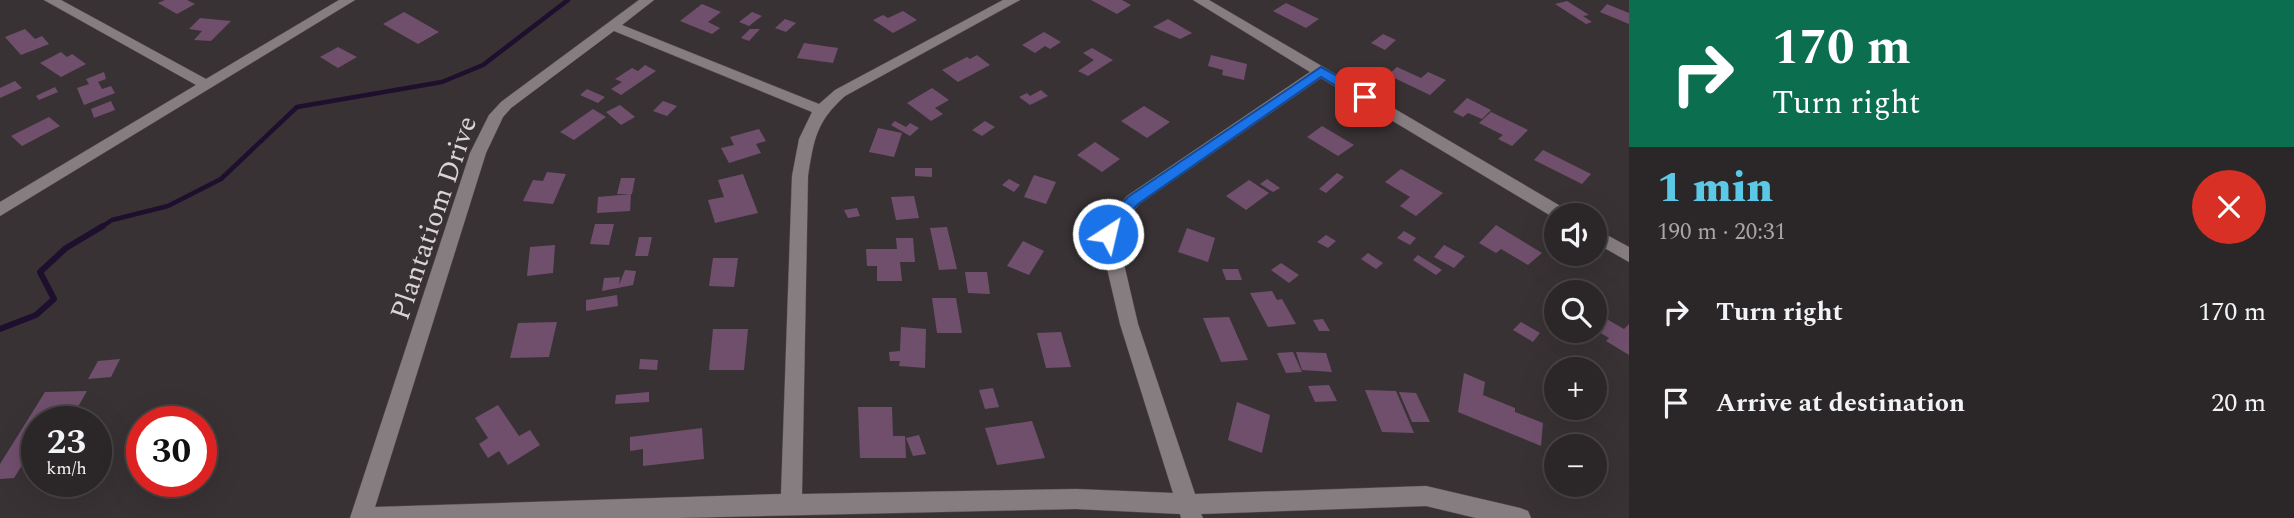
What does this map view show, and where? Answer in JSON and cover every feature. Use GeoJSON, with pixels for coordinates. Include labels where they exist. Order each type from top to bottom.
{"type":"FeatureCollection","features":[{"type":"Feature","properties":{"kind":"street"},"geometry":{"type":"LineString","coordinates":[[51,0],[204,85]]}},
{"type":"Feature","properties":{"kind":"street"},"geometry":{"type":"LineString","coordinates":[[0,209],[348,0]]}},
{"type":"Feature","properties":{"kind":"street","name":"Plantatiom Drive"},"geometry":{"type":"LineString","coordinates":[[361,518],[478,153],[492,125],[506,105],[647,0]]}},
{"type":"Feature","properties":{"kind":"street"},"geometry":{"type":"LineString","coordinates":[[792,504],[800,176],[809,126],[819,109],[839,93],[1013,0]]}},
{"type":"Feature","properties":{"kind":"street"},"geometry":{"type":"LineString","coordinates":[[1200,0],[1544,204]]}},
{"type":"Feature","properties":{"kind":"street"},"geometry":{"type":"LineString","coordinates":[[612,26],[819,109]]}},
{"type":"Feature","properties":{"kind":"street"},"geometry":{"type":"LineString","coordinates":[[1189,511],[1129,324],[1108,234],[1133,200],[1321,71]]}},
{"type":"Feature","properties":{"kind":"street"},"geometry":{"type":"LineString","coordinates":[[1607,242],[1629,255]]}},
{"type":"Feature","properties":{"kind":"street"},"geometry":{"type":"LineString","coordinates":[[369,518],[792,504],[1076,499],[1189,511],[1426,496],[1520,518]]}},
{"type":"Feature","properties":{"kind":"building"},"geometry":{"type":"Polygon","coordinates":[[[165,0],[187,0],[195,4],[177,14],[158,3],[165,0]]]}},
{"type":"Feature","properties":{"kind":"building"},"geometry":{"type":"Polygon","coordinates":[[[1091,0],[1122,0],[1131,5],[1117,14],[1091,0]]]}},
{"type":"Feature","properties":{"kind":"building"},"geometry":{"type":"Polygon","coordinates":[[[1567,1],[1589,15],[1583,16],[1592,22],[1586,24],[1555,4],[1567,1]]]}},
{"type":"Feature","properties":{"kind":"building"},"geometry":{"type":"Polygon","coordinates":[[[1286,3],[1319,19],[1306,28],[1273,11],[1286,3]]]}},
{"type":"Feature","properties":{"kind":"building"},"geometry":{"type":"Polygon","coordinates":[[[702,4],[721,12],[708,22],[720,28],[712,34],[680,21],[702,4]]]}},
{"type":"Feature","properties":{"kind":"building"},"geometry":{"type":"Polygon","coordinates":[[[1607,4],[1629,13],[1629,24],[1600,12],[1607,4]]]}},
{"type":"Feature","properties":{"kind":"building"},"geometry":{"type":"Polygon","coordinates":[[[903,11],[917,20],[893,33],[873,20],[883,15],[888,18],[903,11]]]}},
{"type":"Feature","properties":{"kind":"building"},"geometry":{"type":"Polygon","coordinates":[[[404,12],[439,32],[418,44],[383,24],[404,12]]]}},
{"type":"Feature","properties":{"kind":"building"},"geometry":{"type":"Polygon","coordinates":[[[752,12],[762,16],[749,26],[739,22],[752,12]]]}},
{"type":"Feature","properties":{"kind":"building"},"geometry":{"type":"Polygon","coordinates":[[[200,18],[231,21],[211,41],[194,40],[202,31],[189,29],[200,18]]]}},
{"type":"Feature","properties":{"kind":"building"},"geometry":{"type":"Polygon","coordinates":[[[785,19],[796,23],[786,32],[775,28],[785,19]]]}},
{"type":"Feature","properties":{"kind":"building"},"geometry":{"type":"Polygon","coordinates":[[[1168,19],[1192,33],[1180,39],[1153,27],[1168,19]]]}},
{"type":"Feature","properties":{"kind":"building"},"geometry":{"type":"Polygon","coordinates":[[[25,29],[35,39],[42,36],[49,44],[21,55],[5,37],[25,29]]]}},
{"type":"Feature","properties":{"kind":"building"},"geometry":{"type":"Polygon","coordinates":[[[750,29],[760,29],[749,41],[741,38],[750,29]]]}},
{"type":"Feature","properties":{"kind":"building"},"geometry":{"type":"Polygon","coordinates":[[[1044,32],[1061,42],[1050,49],[1045,46],[1035,53],[1022,45],[1044,32]]]}},
{"type":"Feature","properties":{"kind":"building"},"geometry":{"type":"Polygon","coordinates":[[[1383,34],[1396,40],[1385,50],[1371,43],[1383,34]]]}},
{"type":"Feature","properties":{"kind":"building"},"geometry":{"type":"Polygon","coordinates":[[[804,43],[838,48],[833,63],[797,58],[804,43]]]}},
{"type":"Feature","properties":{"kind":"building"},"geometry":{"type":"Polygon","coordinates":[[[338,47],[357,57],[338,68],[320,57],[338,47]]]}},
{"type":"Feature","properties":{"kind":"building"},"geometry":{"type":"Polygon","coordinates":[[[1092,48],[1113,60],[1088,76],[1078,71],[1094,60],[1083,53],[1092,48]]]}},
{"type":"Feature","properties":{"kind":"building"},"geometry":{"type":"Polygon","coordinates":[[[61,52],[67,57],[72,54],[86,64],[61,77],[40,63],[61,52]]]}},
{"type":"Feature","properties":{"kind":"building"},"geometry":{"type":"Polygon","coordinates":[[[977,55],[990,65],[958,82],[942,70],[967,57],[970,59],[977,55]]]}},
{"type":"Feature","properties":{"kind":"building"},"geometry":{"type":"Polygon","coordinates":[[[1211,55],[1247,64],[1244,80],[1222,75],[1223,70],[1208,66],[1211,55]]]}},
{"type":"Feature","properties":{"kind":"building"},"geometry":{"type":"Polygon","coordinates":[[[645,65],[656,71],[621,95],[611,89],[622,82],[615,79],[632,68],[638,71],[645,65]]]}},
{"type":"Feature","properties":{"kind":"building"},"geometry":{"type":"Polygon","coordinates":[[[1397,67],[1421,78],[1428,72],[1446,80],[1430,95],[1388,75],[1397,67]]]}},
{"type":"Feature","properties":{"kind":"building"},"geometry":{"type":"Polygon","coordinates":[[[104,72],[106,79],[98,82],[102,89],[111,86],[115,93],[84,105],[77,88],[89,84],[86,79],[104,72]]]}},
{"type":"Feature","properties":{"kind":"building"},"geometry":{"type":"Polygon","coordinates":[[[15,81],[22,88],[0,98],[0,88],[15,81]]]}},
{"type":"Feature","properties":{"kind":"building"},"geometry":{"type":"Polygon","coordinates":[[[55,87],[58,92],[39,100],[36,96],[55,87]]]}},
{"type":"Feature","properties":{"kind":"building"},"geometry":{"type":"Polygon","coordinates":[[[932,88],[949,100],[935,108],[943,114],[931,121],[907,103],[932,88]]]}},
{"type":"Feature","properties":{"kind":"building"},"geometry":{"type":"Polygon","coordinates":[[[587,89],[605,97],[598,103],[580,95],[587,89]]]}},
{"type":"Feature","properties":{"kind":"building"},"geometry":{"type":"Polygon","coordinates":[[[1041,90],[1048,96],[1030,105],[1019,97],[1027,93],[1030,96],[1041,90]]]}},
{"type":"Feature","properties":{"kind":"building"},"geometry":{"type":"Polygon","coordinates":[[[1467,98],[1491,110],[1482,119],[1468,113],[1463,117],[1453,112],[1467,98]]]}},
{"type":"Feature","properties":{"kind":"building"},"geometry":{"type":"Polygon","coordinates":[[[111,101],[115,110],[94,118],[91,109],[111,101]]]}},
{"type":"Feature","properties":{"kind":"building"},"geometry":{"type":"Polygon","coordinates":[[[663,101],[677,106],[667,116],[653,111],[663,101]]]}},
{"type":"Feature","properties":{"kind":"building"},"geometry":{"type":"Polygon","coordinates":[[[620,105],[635,117],[621,125],[606,112],[620,105]]]}},
{"type":"Feature","properties":{"kind":"building"},"geometry":{"type":"Polygon","coordinates":[[[1144,106],[1170,122],[1147,138],[1121,121],[1144,106]]]}},
{"type":"Feature","properties":{"kind":"building"},"geometry":{"type":"Polygon","coordinates":[[[593,109],[606,117],[574,140],[560,132],[593,109]]]}},
{"type":"Feature","properties":{"kind":"building"},"geometry":{"type":"Polygon","coordinates":[[[1491,112],[1528,130],[1512,146],[1498,139],[1503,135],[1479,123],[1491,112]]]}},
{"type":"Feature","properties":{"kind":"building"},"geometry":{"type":"Polygon","coordinates":[[[49,117],[60,126],[22,146],[11,136],[49,117]]]}},
{"type":"Feature","properties":{"kind":"building"},"geometry":{"type":"Polygon","coordinates":[[[895,121],[906,127],[910,123],[919,128],[910,136],[891,125],[895,121]]]}},
{"type":"Feature","properties":{"kind":"building"},"geometry":{"type":"Polygon","coordinates":[[[985,121],[995,127],[982,136],[972,130],[985,121]]]}},
{"type":"Feature","properties":{"kind":"building"},"geometry":{"type":"Polygon","coordinates":[[[1322,126],[1354,145],[1338,156],[1307,137],[1322,126]]]}},
{"type":"Feature","properties":{"kind":"building"},"geometry":{"type":"Polygon","coordinates":[[[878,128],[902,133],[894,157],[869,152],[878,128]]]}},
{"type":"Feature","properties":{"kind":"building"},"geometry":{"type":"Polygon","coordinates":[[[759,129],[766,141],[756,144],[761,153],[729,163],[721,148],[734,145],[730,137],[759,129]]]}},
{"type":"Feature","properties":{"kind":"building"},"geometry":{"type":"Polygon","coordinates":[[[1095,142],[1120,159],[1102,172],[1077,155],[1095,142]]]}},
{"type":"Feature","properties":{"kind":"building"},"geometry":{"type":"Polygon","coordinates":[[[1543,150],[1591,174],[1582,184],[1534,160],[1543,150]]]}},
{"type":"Feature","properties":{"kind":"building"},"geometry":{"type":"Polygon","coordinates":[[[915,168],[932,168],[932,177],[915,176],[915,168]]]}},
{"type":"Feature","properties":{"kind":"building"},"geometry":{"type":"Polygon","coordinates":[[[1401,169],[1443,193],[1416,216],[1400,206],[1410,197],[1385,182],[1401,169]]]}},
{"type":"Feature","properties":{"kind":"building"},"geometry":{"type":"Polygon","coordinates":[[[547,172],[566,174],[553,204],[523,201],[533,180],[543,181],[547,172]]]}},
{"type":"Feature","properties":{"kind":"building"},"geometry":{"type":"Polygon","coordinates":[[[1337,173],[1344,177],[1326,193],[1319,189],[1337,173]]]}},
{"type":"Feature","properties":{"kind":"building"},"geometry":{"type":"Polygon","coordinates":[[[743,174],[758,213],[715,223],[708,200],[724,197],[718,180],[743,174]]]}},
{"type":"Feature","properties":{"kind":"building"},"geometry":{"type":"Polygon","coordinates":[[[1034,175],[1056,182],[1046,204],[1024,197],[1034,175]]]}},
{"type":"Feature","properties":{"kind":"building"},"geometry":{"type":"Polygon","coordinates":[[[621,178],[635,178],[632,194],[617,194],[621,178]]]}},
{"type":"Feature","properties":{"kind":"building"},"geometry":{"type":"Polygon","coordinates":[[[1009,179],[1020,185],[1014,192],[1002,185],[1009,179]]]}},
{"type":"Feature","properties":{"kind":"building"},"geometry":{"type":"Polygon","coordinates":[[[1267,179],[1280,188],[1273,192],[1260,184],[1267,179]]]}},
{"type":"Feature","properties":{"kind":"building"},"geometry":{"type":"Polygon","coordinates":[[[1249,180],[1269,193],[1246,210],[1226,196],[1249,180]]]}},
{"type":"Feature","properties":{"kind":"building"},"geometry":{"type":"Polygon","coordinates":[[[631,194],[630,211],[597,213],[598,197],[631,194]]]}},
{"type":"Feature","properties":{"kind":"building"},"geometry":{"type":"Polygon","coordinates":[[[914,196],[919,218],[896,220],[891,197],[914,196]]]}},
{"type":"Feature","properties":{"kind":"building"},"geometry":{"type":"Polygon","coordinates":[[[857,208],[860,216],[848,218],[844,210],[857,208]]]}},
{"type":"Feature","properties":{"kind":"building"},"geometry":{"type":"Polygon","coordinates":[[[595,224],[614,224],[609,245],[590,244],[595,224]]]}},
{"type":"Feature","properties":{"kind":"building"},"geometry":{"type":"Polygon","coordinates":[[[1496,225],[1542,253],[1528,265],[1501,249],[1496,253],[1479,243],[1496,225]]]}},
{"type":"Feature","properties":{"kind":"building"},"geometry":{"type":"Polygon","coordinates":[[[947,227],[957,269],[939,270],[930,228],[947,227]]]}},
{"type":"Feature","properties":{"kind":"building"},"geometry":{"type":"Polygon","coordinates":[[[1187,228],[1215,238],[1208,262],[1178,252],[1187,228]]]}},
{"type":"Feature","properties":{"kind":"building"},"geometry":{"type":"Polygon","coordinates":[[[1404,231],[1416,238],[1410,245],[1397,238],[1404,231]]]}},
{"type":"Feature","properties":{"kind":"building"},"geometry":{"type":"Polygon","coordinates":[[[1326,235],[1336,241],[1328,248],[1317,242],[1326,235]]]}},
{"type":"Feature","properties":{"kind":"building"},"geometry":{"type":"Polygon","coordinates":[[[639,237],[652,237],[648,256],[635,256],[639,237]]]}},
{"type":"Feature","properties":{"kind":"building"},"geometry":{"type":"Polygon","coordinates":[[[896,238],[913,238],[915,262],[900,262],[902,281],[877,281],[877,266],[867,266],[866,249],[897,249],[896,238]]]}},
{"type":"Feature","properties":{"kind":"building"},"geometry":{"type":"Polygon","coordinates":[[[1023,241],[1044,251],[1029,275],[1007,266],[1023,241]]]}},
{"type":"Feature","properties":{"kind":"building"},"geometry":{"type":"Polygon","coordinates":[[[555,245],[553,273],[527,276],[530,247],[555,245]]]}},
{"type":"Feature","properties":{"kind":"building"},"geometry":{"type":"Polygon","coordinates":[[[1444,245],[1465,256],[1454,268],[1434,257],[1444,245]]]}},
{"type":"Feature","properties":{"kind":"building"},"geometry":{"type":"Polygon","coordinates":[[[1368,253],[1383,263],[1376,269],[1361,259],[1368,253]]]}},
{"type":"Feature","properties":{"kind":"building"},"geometry":{"type":"Polygon","coordinates":[[[1418,255],[1442,270],[1436,275],[1413,260],[1418,255]]]}},
{"type":"Feature","properties":{"kind":"building"},"geometry":{"type":"Polygon","coordinates":[[[713,258],[738,258],[734,287],[709,286],[713,258]]]}},
{"type":"Feature","properties":{"kind":"building"},"geometry":{"type":"Polygon","coordinates":[[[1281,263],[1299,275],[1289,283],[1271,270],[1281,263]]]}},
{"type":"Feature","properties":{"kind":"building"},"geometry":{"type":"Polygon","coordinates":[[[1222,269],[1238,269],[1242,280],[1226,280],[1222,269]]]}},
{"type":"Feature","properties":{"kind":"building"},"geometry":{"type":"Polygon","coordinates":[[[625,270],[636,271],[633,285],[602,291],[604,278],[620,277],[619,285],[625,270]]]}},
{"type":"Feature","properties":{"kind":"building"},"geometry":{"type":"Polygon","coordinates":[[[965,272],[987,272],[990,294],[968,293],[965,272]]]}},
{"type":"Feature","properties":{"kind":"building"},"geometry":{"type":"Polygon","coordinates":[[[1272,291],[1277,300],[1282,299],[1296,324],[1268,327],[1250,293],[1272,291]]]}},
{"type":"Feature","properties":{"kind":"building"},"geometry":{"type":"Polygon","coordinates":[[[617,295],[618,306],[586,311],[586,300],[617,295]]]}},
{"type":"Feature","properties":{"kind":"building"},"geometry":{"type":"Polygon","coordinates":[[[932,298],[956,298],[962,333],[937,333],[932,298]]]}},
{"type":"Feature","properties":{"kind":"building"},"geometry":{"type":"Polygon","coordinates":[[[1229,317],[1248,360],[1221,362],[1203,318],[1229,317]]]}},
{"type":"Feature","properties":{"kind":"building"},"geometry":{"type":"Polygon","coordinates":[[[1323,319],[1330,331],[1319,331],[1313,320],[1323,319]]]}},
{"type":"Feature","properties":{"kind":"building"},"geometry":{"type":"Polygon","coordinates":[[[1607,319],[1624,329],[1629,324],[1629,355],[1607,342],[1607,319]]]}},
{"type":"Feature","properties":{"kind":"building"},"geometry":{"type":"Polygon","coordinates":[[[557,322],[549,357],[510,358],[518,323],[557,322]]]}},
{"type":"Feature","properties":{"kind":"building"},"geometry":{"type":"Polygon","coordinates":[[[1521,322],[1540,333],[1533,342],[1513,330],[1521,322]]]}},
{"type":"Feature","properties":{"kind":"building"},"geometry":{"type":"Polygon","coordinates":[[[901,327],[926,329],[925,368],[899,366],[900,361],[890,361],[889,352],[900,351],[901,327]]]}},
{"type":"Feature","properties":{"kind":"building"},"geometry":{"type":"Polygon","coordinates":[[[713,329],[748,329],[744,370],[709,370],[713,329]]]}},
{"type":"Feature","properties":{"kind":"building"},"geometry":{"type":"Polygon","coordinates":[[[1061,332],[1071,367],[1046,368],[1037,333],[1061,332]]]}},
{"type":"Feature","properties":{"kind":"building"},"geometry":{"type":"Polygon","coordinates":[[[1293,352],[1302,372],[1286,373],[1277,353],[1293,352]]]}},
{"type":"Feature","properties":{"kind":"building"},"geometry":{"type":"Polygon","coordinates":[[[1296,352],[1326,353],[1332,372],[1302,370],[1296,352]]]}},
{"type":"Feature","properties":{"kind":"building"},"geometry":{"type":"Polygon","coordinates":[[[120,359],[111,377],[88,379],[98,361],[120,359]]]}},
{"type":"Feature","properties":{"kind":"building"},"geometry":{"type":"Polygon","coordinates":[[[640,359],[658,360],[657,370],[639,369],[640,359]]]}},
{"type":"Feature","properties":{"kind":"building"},"geometry":{"type":"Polygon","coordinates":[[[1464,373],[1485,382],[1483,395],[1543,423],[1541,446],[1458,412],[1464,373]]]}},
{"type":"Feature","properties":{"kind":"building"},"geometry":{"type":"Polygon","coordinates":[[[1329,385],[1337,401],[1315,402],[1308,386],[1329,385]]]}},
{"type":"Feature","properties":{"kind":"building"},"geometry":{"type":"Polygon","coordinates":[[[993,388],[999,407],[985,409],[979,390],[993,388]]]}},
{"type":"Feature","properties":{"kind":"building"},"geometry":{"type":"Polygon","coordinates":[[[1365,390],[1396,391],[1414,433],[1382,432],[1365,390]]]}},
{"type":"Feature","properties":{"kind":"building"},"geometry":{"type":"Polygon","coordinates":[[[87,391],[79,406],[36,406],[45,392],[87,391]]]}},
{"type":"Feature","properties":{"kind":"building"},"geometry":{"type":"Polygon","coordinates":[[[649,392],[649,402],[615,404],[616,395],[649,392]]]}},
{"type":"Feature","properties":{"kind":"building"},"geometry":{"type":"Polygon","coordinates":[[[1399,392],[1416,393],[1430,422],[1412,422],[1399,392]]]}},
{"type":"Feature","properties":{"kind":"building"},"geometry":{"type":"Polygon","coordinates":[[[1237,402],[1270,415],[1262,453],[1228,440],[1237,402]]]}},
{"type":"Feature","properties":{"kind":"building"},"geometry":{"type":"Polygon","coordinates":[[[498,405],[519,436],[530,430],[540,445],[508,465],[499,451],[488,458],[479,444],[488,438],[475,418],[498,405]]]}},
{"type":"Feature","properties":{"kind":"building"},"geometry":{"type":"Polygon","coordinates":[[[858,407],[892,407],[893,436],[905,436],[906,458],[860,458],[858,407]]]}},
{"type":"Feature","properties":{"kind":"building"},"geometry":{"type":"Polygon","coordinates":[[[1032,421],[1045,458],[997,465],[985,428],[1032,421]]]}},
{"type":"Feature","properties":{"kind":"building"},"geometry":{"type":"Polygon","coordinates":[[[702,428],[704,459],[643,466],[643,449],[630,451],[630,437],[702,428]]]}},
{"type":"Feature","properties":{"kind":"building"},"geometry":{"type":"Polygon","coordinates":[[[21,430],[21,467],[14,478],[0,479],[0,464],[21,430]]]}},
{"type":"Feature","properties":{"kind":"building"},"geometry":{"type":"Polygon","coordinates":[[[919,435],[926,454],[913,456],[906,438],[919,435]]]}},
{"type":"Feature","properties":{"kind":"waterway"},"geometry":{"type":"LineString","coordinates":[[103,226],[112,220],[168,206],[221,179],[297,107],[442,82],[483,65],[568,0]]}},
{"type":"Feature","properties":{"kind":"waterway"},"geometry":{"type":"LineString","coordinates":[[0,329],[36,315],[54,299],[40,272],[66,248],[103,226]]}},
{"type":"Feature","properties":{"kind":"route"},"geometry":{"type":"LineString","coordinates":[[1108,234],[1133,200],[1321,71],[1365,97]]}}]}
